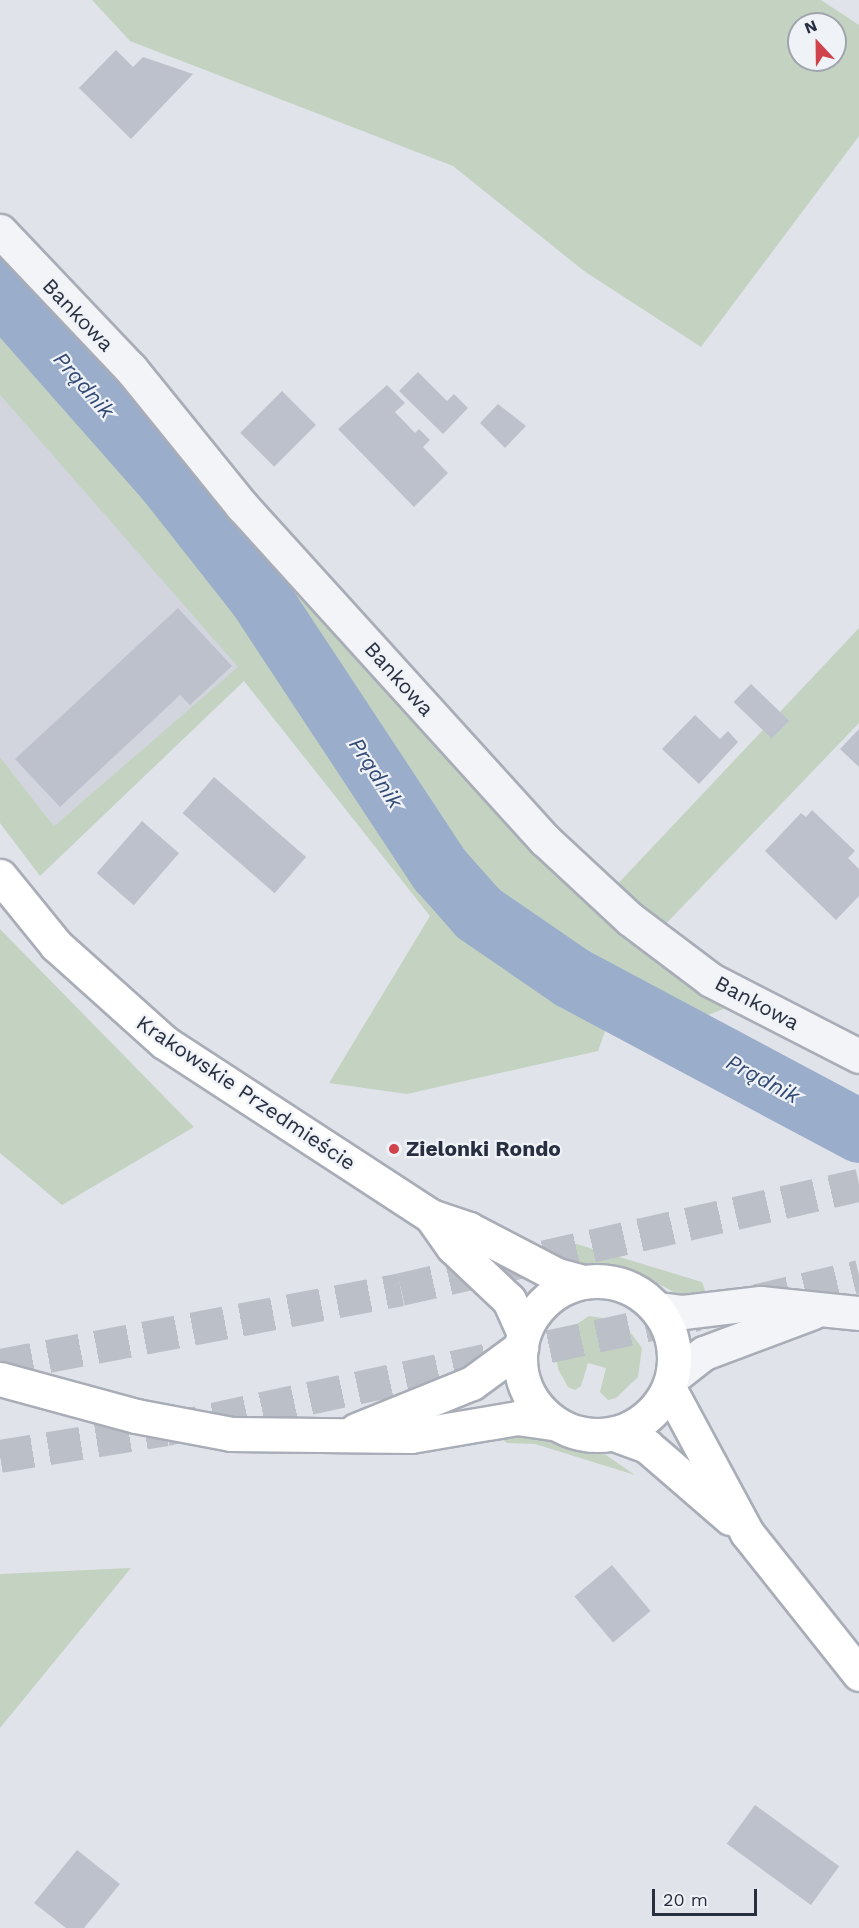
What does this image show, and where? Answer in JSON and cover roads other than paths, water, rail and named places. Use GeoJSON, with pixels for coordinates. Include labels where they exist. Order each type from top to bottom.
{"type":"FeatureCollection","features":[{"type":"Feature","properties":{"kind":"main road","name":"Krakowskie Przedmieście"},"geometry":{"type":"LineString","coordinates":[[0,876],[56,945],[164,1042],[431,1216],[469,1229],[557,1275],[584,1282]]}},
{"type":"Feature","properties":{"kind":"main road","name":"Krakowskie Przedmieście"},"geometry":{"type":"LineString","coordinates":[[431,1216],[453,1247],[509,1300],[522,1340]]}},
{"type":"Feature","properties":{"kind":"main road"},"geometry":{"type":"LineString","coordinates":[[340,1437],[472,1383],[522,1340],[547,1300],[584,1282],[624,1286],[657,1309],[675,1348],[671,1382],[644,1420],[614,1434]]}},
{"type":"Feature","properties":{"kind":"main road"},"geometry":{"type":"LineString","coordinates":[[522,1340],[526,1390],[554,1423]]}},
{"type":"Feature","properties":{"kind":"main road"},"geometry":{"type":"LineString","coordinates":[[0,1379],[136,1416],[231,1434],[411,1436],[517,1418],[554,1423],[579,1434],[614,1434],[647,1446],[747,1533],[859,1674]]}},
{"type":"Feature","properties":{"kind":"main road"},"geometry":{"type":"LineString","coordinates":[[671,1382],[747,1533]]}},
{"type":"Feature","properties":{"kind":"street","name":"Bankowa"},"geometry":{"type":"LineString","coordinates":[[0,231],[131,369],[242,506],[545,840],[630,919],[711,980],[859,1056]]}},
{"type":"Feature","properties":{"kind":"street"},"geometry":{"type":"LineString","coordinates":[[657,1309],[683,1312],[760,1303],[818,1311],[859,1313]]}},
{"type":"Feature","properties":{"kind":"street"},"geometry":{"type":"LineString","coordinates":[[671,1382],[729,1342],[818,1311]]}},
{"type":"Feature","properties":{"kind":"waterway","name":"Prądnik"},"geometry":{"type":"LineString","coordinates":[[0,290],[166,478],[259,596],[440,870],[478,913],[571,977],[859,1131]]}},
{"type":"Feature","properties":{"kind":"tunnel"},"geometry":{"type":"LineString","coordinates":[[0,1365],[401,1289],[859,1185]]}},
{"type":"Feature","properties":{"kind":"tunnel"},"geometry":{"type":"LineString","coordinates":[[757,1300],[859,1276]]}},
{"type":"Feature","properties":{"kind":"tunnel"},"geometry":{"type":"LineString","coordinates":[[0,1456],[166,1429],[698,1314]]}},
{"type":"Feature","properties":{"kind":"place","name":"Zielonki Rondo"},"geometry":{"type":"Point","coordinates":[394,1149]}}]}
